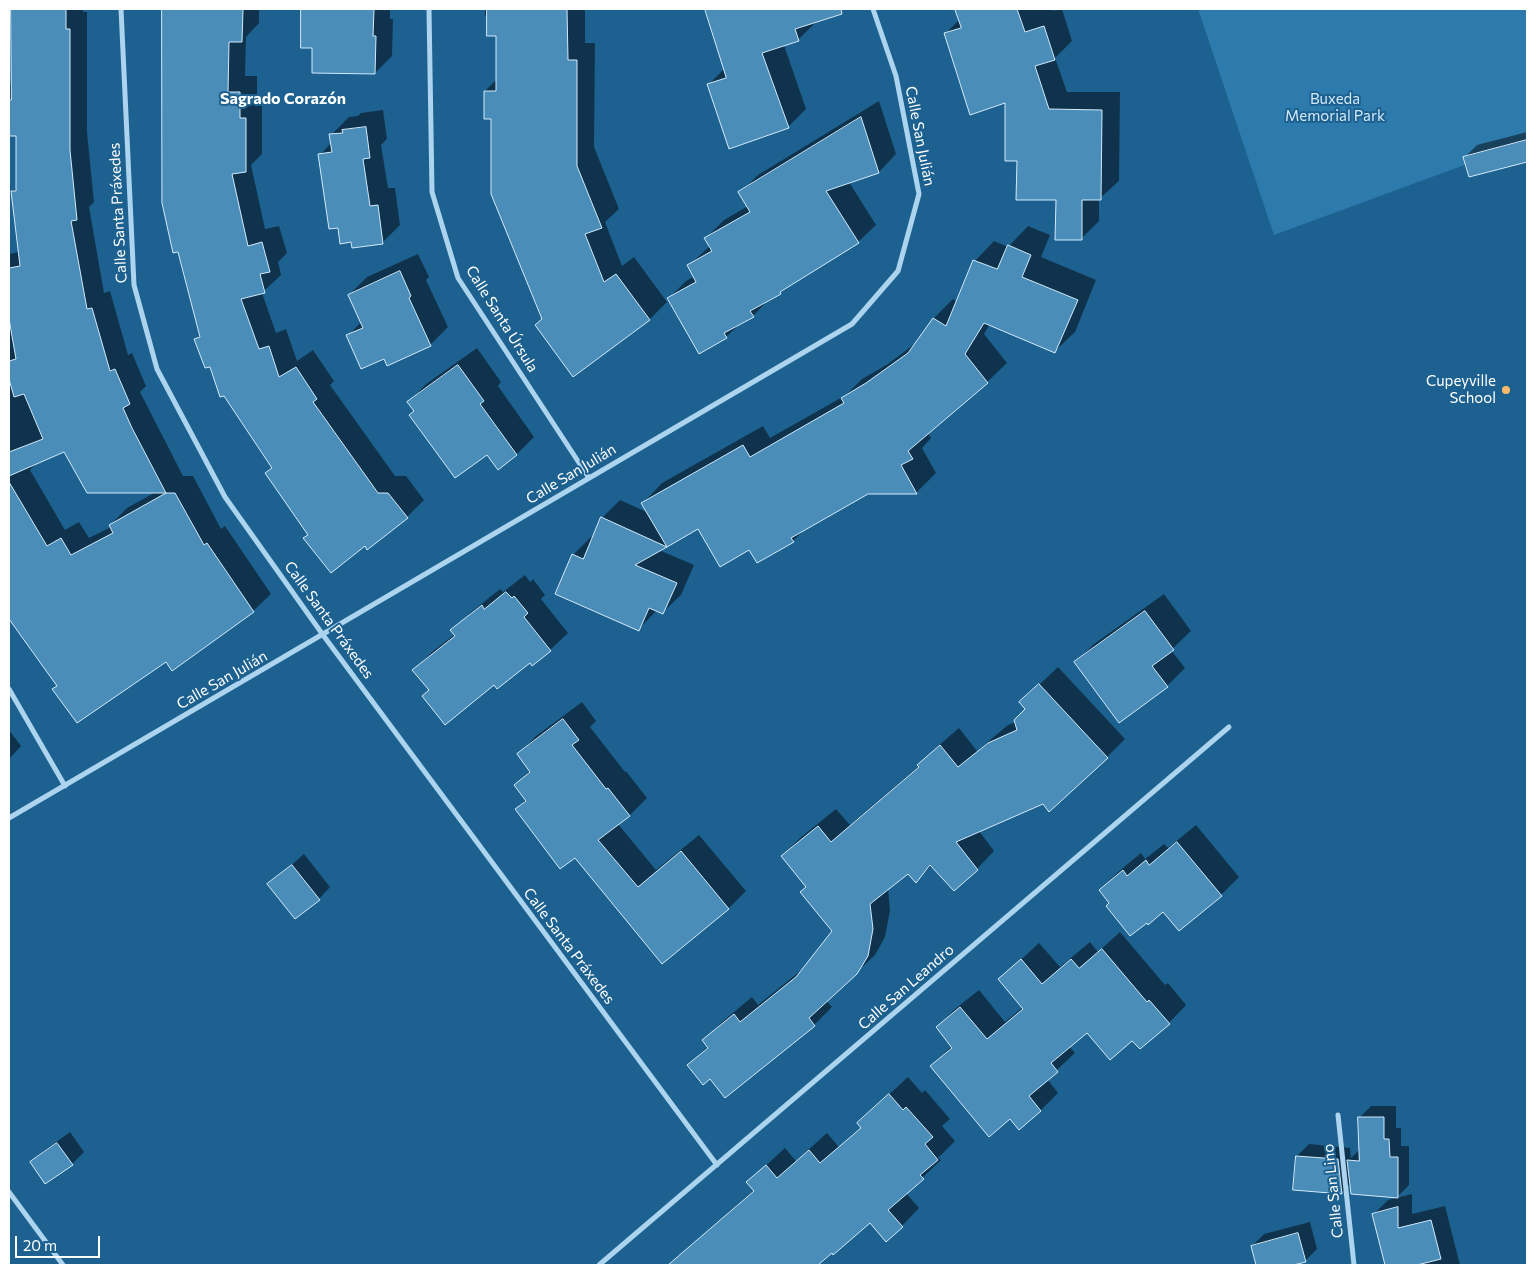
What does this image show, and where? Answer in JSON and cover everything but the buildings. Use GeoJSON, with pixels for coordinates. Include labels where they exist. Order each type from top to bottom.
{"type":"FeatureCollection","features":[{"type":"Feature","properties":{"kind":"street","name":"Calle Santa Práxedes"},"geometry":{"type":"LineString","coordinates":[[120,9],[134,285],[157,368],[225,497],[323,635],[717,1165]]}},
{"type":"Feature","properties":{"kind":"street","name":"Calle Santa Úrsula"},"geometry":{"type":"LineString","coordinates":[[429,9],[432,192],[458,278],[590,478]]}},
{"type":"Feature","properties":{"kind":"street","name":"Calle San Julián"},"geometry":{"type":"LineString","coordinates":[[9,818],[852,324],[898,271],[919,194],[896,76],[873,9]]}},
{"type":"Feature","properties":{"kind":"street"},"geometry":{"type":"LineString","coordinates":[[9,689],[65,786]]}},
{"type":"Feature","properties":{"kind":"street","name":"Calle San Leandro"},"geometry":{"type":"LineString","coordinates":[[599,1265],[1229,727]]}},
{"type":"Feature","properties":{"kind":"street","name":"Calle San Lino"},"geometry":{"type":"LineString","coordinates":[[1338,1115],[1354,1265]]}},
{"type":"Feature","properties":{"kind":"street"},"geometry":{"type":"LineString","coordinates":[[9,1192],[63,1265]]}},
{"type":"Feature","properties":{"kind":"green space","name":"Buxeda Memorial Park"},"geometry":{"type":"Polygon","coordinates":[[[1198,9],[1527,9],[1527,142],[1274,235],[1198,9]]]}},
{"type":"Feature","properties":{"kind":"place","name":"Cupeyville School"},"geometry":{"type":"Point","coordinates":[1506,390]}},
{"type":"Feature","properties":{"kind":"district","name":"Sagrado Corazón"},"geometry":{"type":"Point","coordinates":[283,99]}}]}
